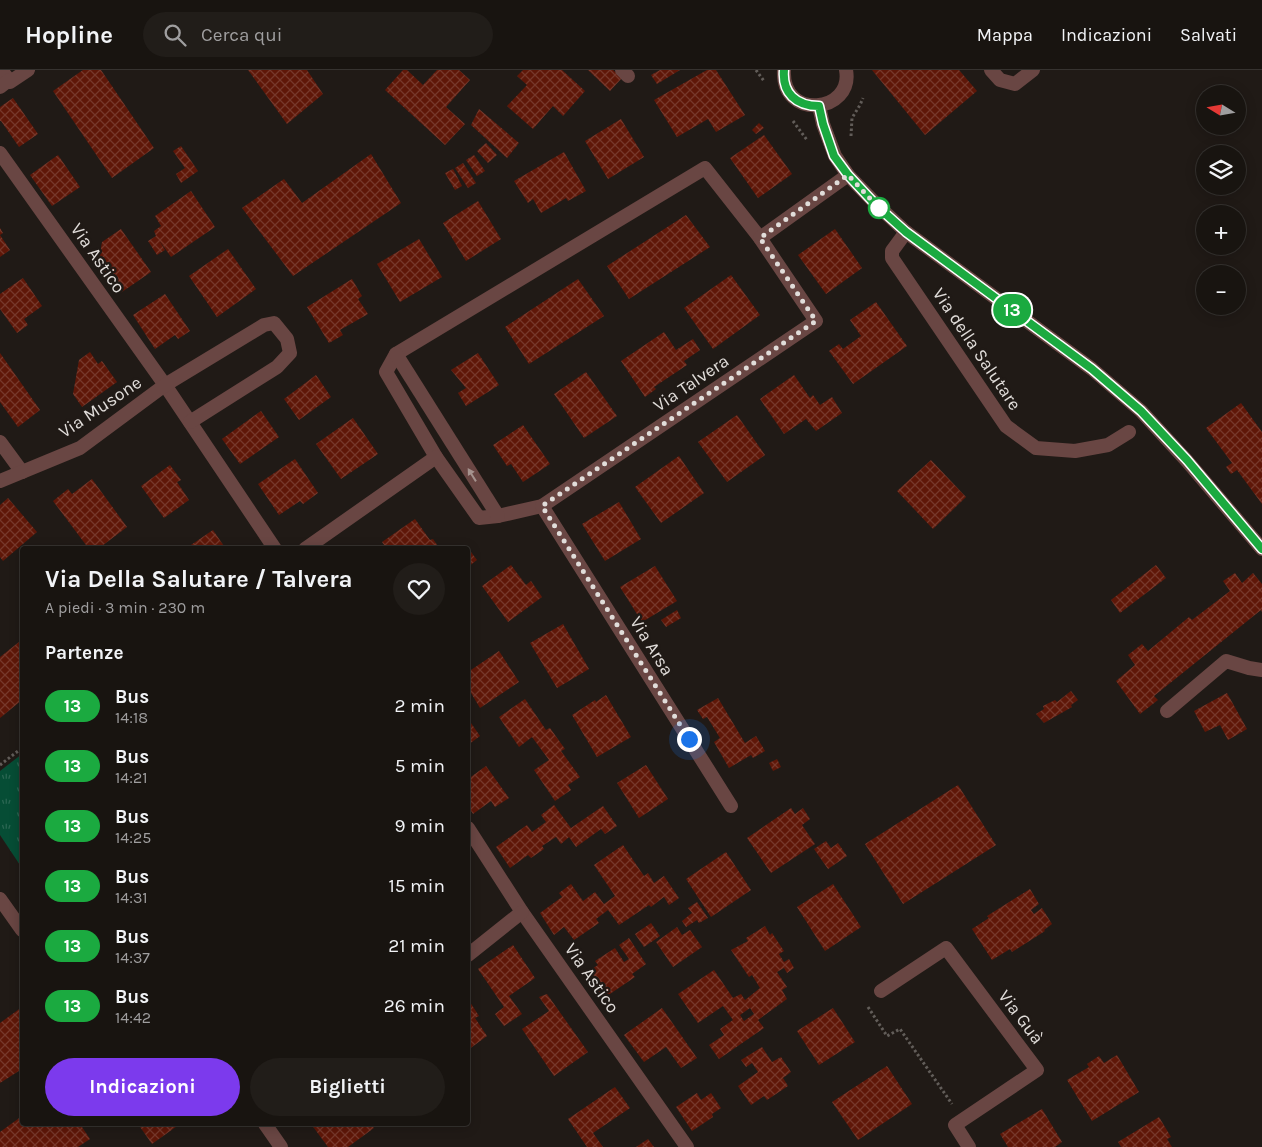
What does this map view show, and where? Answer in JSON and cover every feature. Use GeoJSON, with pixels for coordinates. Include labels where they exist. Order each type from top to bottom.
{"type":"FeatureCollection","features":[{"type":"Feature","properties":{"kind":"street"},"geometry":{"type":"LineString","coordinates":[[3,79],[10,82],[28,70]]}},
{"type":"Feature","properties":{"kind":"street"},"geometry":{"type":"LineString","coordinates":[[784,70],[783,78],[791,96],[809,106],[830,103],[838,96],[844,86],[846,70]]}},
{"type":"Feature","properties":{"kind":"street"},"geometry":{"type":"LineString","coordinates":[[991,70],[1000,80],[1015,84],[1033,70]]}},
{"type":"Feature","properties":{"kind":"street","name":"Via della Salutare"},"geometry":{"type":"LineString","coordinates":[[819,106],[834,156],[848,175],[877,206],[906,232],[1092,369],[1141,411],[1187,460],[1262,549]]}},
{"type":"Feature","properties":{"kind":"street","name":"Via Astico"},"geometry":{"type":"LineString","coordinates":[[0,153],[165,385],[274,546]]}},
{"type":"Feature","properties":{"kind":"street","name":"Via Talvera"},"geometry":{"type":"LineString","coordinates":[[705,168],[760,238],[816,321],[542,506],[498,516],[479,518],[436,457],[386,372],[396,354],[705,168]]}},
{"type":"Feature","properties":{"kind":"street"},"geometry":{"type":"LineString","coordinates":[[760,238],[848,175]]}},
{"type":"Feature","properties":{"kind":"street","name":"Via della Salutare"},"geometry":{"type":"LineString","coordinates":[[906,232],[892,251],[892,258],[1006,426],[1036,448],[1075,451],[1108,445],[1129,432]]}},
{"type":"Feature","properties":{"kind":"street"},"geometry":{"type":"LineString","coordinates":[[165,385],[264,325],[274,323],[287,339],[290,353],[278,367],[190,422]]}},
{"type":"Feature","properties":{"kind":"street"},"geometry":{"type":"LineString","coordinates":[[396,354],[498,516]]}},
{"type":"Feature","properties":{"kind":"street","name":"Via Musone"},"geometry":{"type":"LineString","coordinates":[[0,481],[80,448],[165,385]]}},
{"type":"Feature","properties":{"kind":"street"},"geometry":{"type":"LineString","coordinates":[[0,442],[22,472]]}},
{"type":"Feature","properties":{"kind":"street"},"geometry":{"type":"LineString","coordinates":[[309,546],[436,457]]}},
{"type":"Feature","properties":{"kind":"street","name":"Via Arsa"},"geometry":{"type":"LineString","coordinates":[[542,506],[731,806]]}},
{"type":"Feature","properties":{"kind":"street"},"geometry":{"type":"LineString","coordinates":[[1167,711],[1226,661],[1262,670]]}},
{"type":"Feature","properties":{"kind":"street","name":"Via Astico"},"geometry":{"type":"LineString","coordinates":[[470,831],[522,912],[688,1147]]}},
{"type":"Feature","properties":{"kind":"street"},"geometry":{"type":"LineString","coordinates":[[0,900],[20,927]]}},
{"type":"Feature","properties":{"kind":"street"},"geometry":{"type":"LineString","coordinates":[[470,953],[522,912]]}},
{"type":"Feature","properties":{"kind":"street","name":"Via Guà"},"geometry":{"type":"LineString","coordinates":[[881,991],[946,948],[1037,1070],[955,1125],[969,1147]]}},
{"type":"Feature","properties":{"kind":"street"},"geometry":{"type":"LineString","coordinates":[[266,1126],[281,1147]]}},
{"type":"Feature","properties":{"kind":"path"},"geometry":{"type":"LineString","coordinates":[[852,141],[850,134],[852,118],[863,97]]}},
{"type":"Feature","properties":{"kind":"path"},"geometry":{"type":"LineString","coordinates":[[0,765],[20,750]]}},
{"type":"Feature","properties":{"kind":"path"},"geometry":{"type":"LineString","coordinates":[[865,1002],[887,1036],[900,1028],[954,1108]]}},
{"type":"Feature","properties":{"kind":"green space"},"geometry":{"type":"Polygon","coordinates":[[[20,756],[20,865],[0,835],[0,771],[20,756]]]}},
{"type":"Feature","properties":{"kind":"building"},"geometry":{"type":"Polygon","coordinates":[[[83,70],[101,70],[154,148],[112,178],[53,91],[83,70]]]}},
{"type":"Feature","properties":{"kind":"building"},"geometry":{"type":"Polygon","coordinates":[[[248,70],[307,70],[323,94],[287,124],[248,70]]]}},
{"type":"Feature","properties":{"kind":"building"},"geometry":{"type":"Polygon","coordinates":[[[403,70],[407,70],[423,85],[437,70],[459,70],[470,80],[446,107],[465,124],[445,145],[385,90],[403,70]]]}},
{"type":"Feature","properties":{"kind":"building"},"geometry":{"type":"Polygon","coordinates":[[[523,70],[562,70],[585,91],[563,116],[553,106],[533,129],[507,106],[527,85],[517,76],[523,70]]]}},
{"type":"Feature","properties":{"kind":"building"},"geometry":{"type":"Polygon","coordinates":[[[588,70],[613,70],[622,78],[610,91],[588,70]]]}},
{"type":"Feature","properties":{"kind":"building"},"geometry":{"type":"Polygon","coordinates":[[[660,70],[680,70],[657,84],[651,75],[660,70]]]}},
{"type":"Feature","properties":{"kind":"building"},"geometry":{"type":"Polygon","coordinates":[[[707,70],[716,70],[745,115],[716,132],[708,119],[677,137],[654,100],[707,70]]]}},
{"type":"Feature","properties":{"kind":"building"},"geometry":{"type":"Polygon","coordinates":[[[872,70],[959,70],[977,91],[925,135],[872,70]]]}},
{"type":"Feature","properties":{"kind":"building"},"geometry":{"type":"Polygon","coordinates":[[[13,98],[38,134],[19,147],[0,121],[0,107],[13,98]]]}},
{"type":"Feature","properties":{"kind":"building"},"geometry":{"type":"Polygon","coordinates":[[[479,109],[519,143],[507,158],[471,125],[479,109]]]}},
{"type":"Feature","properties":{"kind":"building"},"geometry":{"type":"Polygon","coordinates":[[[621,119],[644,157],[608,179],[585,141],[621,119]]]}},
{"type":"Feature","properties":{"kind":"building"},"geometry":{"type":"Polygon","coordinates":[[[759,123],[764,128],[756,134],[752,130],[759,123]]]}},
{"type":"Feature","properties":{"kind":"building"},"geometry":{"type":"Polygon","coordinates":[[[764,135],[792,174],[758,198],[730,158],[764,135]]]}},
{"type":"Feature","properties":{"kind":"building"},"geometry":{"type":"Polygon","coordinates":[[[486,143],[497,155],[488,163],[477,151],[486,143]]]}},
{"type":"Feature","properties":{"kind":"building"},"geometry":{"type":"Polygon","coordinates":[[[181,146],[198,171],[181,183],[176,174],[185,168],[173,151],[181,146]]]}},
{"type":"Feature","properties":{"kind":"building"},"geometry":{"type":"Polygon","coordinates":[[[564,152],[586,191],[568,201],[566,198],[541,213],[533,199],[528,203],[514,181],[564,152]]]}},
{"type":"Feature","properties":{"kind":"building"},"geometry":{"type":"Polygon","coordinates":[[[371,154],[401,203],[293,276],[242,208],[284,179],[302,203],[371,154]]]}},
{"type":"Feature","properties":{"kind":"building"},"geometry":{"type":"Polygon","coordinates":[[[58,155],[80,187],[52,206],[30,175],[58,155]]]}},
{"type":"Feature","properties":{"kind":"building"},"geometry":{"type":"Polygon","coordinates":[[[474,155],[485,171],[477,176],[466,160],[474,155]]]}},
{"type":"Feature","properties":{"kind":"building"},"geometry":{"type":"Polygon","coordinates":[[[463,163],[476,183],[468,188],[455,168],[463,163]]]}},
{"type":"Feature","properties":{"kind":"building"},"geometry":{"type":"Polygon","coordinates":[[[453,169],[462,186],[455,190],[445,173],[453,169]]]}},
{"type":"Feature","properties":{"kind":"building"},"geometry":{"type":"Polygon","coordinates":[[[191,191],[215,227],[171,257],[159,240],[165,250],[157,255],[148,241],[156,236],[154,231],[161,226],[155,216],[191,191]]]}},
{"type":"Feature","properties":{"kind":"building"},"geometry":{"type":"Polygon","coordinates":[[[478,201],[501,239],[466,261],[443,223],[478,201]]]}},
{"type":"Feature","properties":{"kind":"building"},"geometry":{"type":"Polygon","coordinates":[[[686,215],[710,247],[629,299],[607,266],[686,215]]]}},
{"type":"Feature","properties":{"kind":"building"},"geometry":{"type":"Polygon","coordinates":[[[121,229],[151,272],[119,294],[98,263],[102,242],[121,229]]]}},
{"type":"Feature","properties":{"kind":"building"},"geometry":{"type":"Polygon","coordinates":[[[835,229],[862,268],[826,294],[798,255],[835,229]]]}},
{"type":"Feature","properties":{"kind":"building"},"geometry":{"type":"Polygon","coordinates":[[[0,235],[10,250],[0,257],[0,235]]]}},
{"type":"Feature","properties":{"kind":"building"},"geometry":{"type":"Polygon","coordinates":[[[419,239],[442,277],[400,302],[377,264],[419,239]]]}},
{"type":"Feature","properties":{"kind":"building"},"geometry":{"type":"Polygon","coordinates":[[[228,249],[256,289],[217,317],[189,276],[228,249]]]}},
{"type":"Feature","properties":{"kind":"building"},"geometry":{"type":"Polygon","coordinates":[[[731,275],[760,315],[713,349],[684,308],[731,275]]]}},
{"type":"Feature","properties":{"kind":"building"},"geometry":{"type":"Polygon","coordinates":[[[23,278],[42,306],[24,319],[28,325],[17,333],[0,309],[0,294],[23,278]]]}},
{"type":"Feature","properties":{"kind":"building"},"geometry":{"type":"Polygon","coordinates":[[[352,279],[362,296],[358,299],[368,314],[340,330],[343,335],[329,343],[307,307],[352,279]]]}},
{"type":"Feature","properties":{"kind":"building"},"geometry":{"type":"Polygon","coordinates":[[[578,279],[604,316],[529,364],[505,327],[578,279]]]}},
{"type":"Feature","properties":{"kind":"building"},"geometry":{"type":"Polygon","coordinates":[[[165,294],[190,331],[178,339],[175,335],[155,349],[133,315],[165,294]]]}},
{"type":"Feature","properties":{"kind":"building"},"geometry":{"type":"Polygon","coordinates":[[[876,302],[907,346],[853,384],[829,351],[839,344],[843,349],[861,336],[850,320],[876,302]]]}},
{"type":"Feature","properties":{"kind":"building"},"geometry":{"type":"Polygon","coordinates":[[[664,332],[676,350],[693,339],[700,350],[684,361],[687,365],[654,387],[656,389],[645,397],[621,361],[664,332]]]}},
{"type":"Feature","properties":{"kind":"building"},"geometry":{"type":"Polygon","coordinates":[[[90,352],[98,364],[102,361],[117,382],[82,407],[73,394],[79,360],[90,352]]]}},
{"type":"Feature","properties":{"kind":"building"},"geometry":{"type":"Polygon","coordinates":[[[0,353],[40,410],[18,427],[0,402],[0,353]]]}},
{"type":"Feature","properties":{"kind":"building"},"geometry":{"type":"Polygon","coordinates":[[[478,353],[499,385],[466,406],[458,393],[466,388],[451,370],[478,353]]]}},
{"type":"Feature","properties":{"kind":"building"},"geometry":{"type":"Polygon","coordinates":[[[586,372],[617,416],[584,438],[554,394],[586,372]]]}},
{"type":"Feature","properties":{"kind":"building"},"geometry":{"type":"Polygon","coordinates":[[[316,375],[331,397],[299,420],[284,399],[316,375]]]}},
{"type":"Feature","properties":{"kind":"building"},"geometry":{"type":"Polygon","coordinates":[[[794,375],[810,398],[813,395],[820,405],[832,397],[842,413],[816,431],[806,419],[784,434],[760,399],[794,375]]]}},
{"type":"Feature","properties":{"kind":"building"},"geometry":{"type":"Polygon","coordinates":[[[1241,403],[1262,432],[1262,504],[1237,470],[1231,474],[1226,467],[1232,463],[1206,428],[1241,403]]]}},
{"type":"Feature","properties":{"kind":"building"},"geometry":{"type":"Polygon","coordinates":[[[261,411],[279,437],[240,464],[222,439],[261,411]]]}},
{"type":"Feature","properties":{"kind":"building"},"geometry":{"type":"Polygon","coordinates":[[[737,415],[765,455],[727,482],[698,442],[737,415]]]}},
{"type":"Feature","properties":{"kind":"building"},"geometry":{"type":"Polygon","coordinates":[[[353,418],[378,454],[341,479],[316,444],[353,418]]]}},
{"type":"Feature","properties":{"kind":"building"},"geometry":{"type":"Polygon","coordinates":[[[523,425],[550,464],[523,482],[511,464],[507,466],[493,445],[523,425]]]}},
{"type":"Feature","properties":{"kind":"building"},"geometry":{"type":"Polygon","coordinates":[[[679,456],[704,493],[661,523],[635,487],[679,456]]]}},
{"type":"Feature","properties":{"kind":"building"},"geometry":{"type":"Polygon","coordinates":[[[295,459],[318,493],[303,504],[300,501],[279,515],[258,484],[295,459]]]}},
{"type":"Feature","properties":{"kind":"building"},"geometry":{"type":"Polygon","coordinates":[[[931,460],[966,497],[933,529],[897,491],[931,460]]]}},
{"type":"Feature","properties":{"kind":"building"},"geometry":{"type":"Polygon","coordinates":[[[170,465],[181,480],[177,482],[189,500],[164,518],[141,486],[170,465]]]}},
{"type":"Feature","properties":{"kind":"building"},"geometry":{"type":"Polygon","coordinates":[[[92,479],[127,527],[102,546],[87,546],[53,501],[68,489],[72,494],[92,479]]]}},
{"type":"Feature","properties":{"kind":"building"},"geometry":{"type":"Polygon","coordinates":[[[8,498],[37,532],[3,561],[0,557],[0,505],[8,498]]]}},
{"type":"Feature","properties":{"kind":"building"},"geometry":{"type":"Polygon","coordinates":[[[619,502],[641,539],[605,561],[582,524],[619,502]]]}},
{"type":"Feature","properties":{"kind":"building"},"geometry":{"type":"Polygon","coordinates":[[[415,519],[430,540],[433,539],[438,546],[385,546],[382,542],[415,519]]]}},
{"type":"Feature","properties":{"kind":"building"},"geometry":{"type":"Polygon","coordinates":[[[213,530],[224,546],[189,546],[213,530]]]}},
{"type":"Feature","properties":{"kind":"building"},"geometry":{"type":"Polygon","coordinates":[[[470,553],[477,560],[470,565],[470,553]]]}},
{"type":"Feature","properties":{"kind":"building"},"geometry":{"type":"Polygon","coordinates":[[[511,565],[526,585],[531,581],[542,597],[508,622],[482,586],[511,565]]]}},
{"type":"Feature","properties":{"kind":"building"},"geometry":{"type":"Polygon","coordinates":[[[1156,565],[1166,578],[1120,613],[1111,600],[1156,565]]]}},
{"type":"Feature","properties":{"kind":"building"},"geometry":{"type":"Polygon","coordinates":[[[655,566],[677,601],[642,622],[620,587],[655,566]]]}},
{"type":"Feature","properties":{"kind":"building"},"geometry":{"type":"Polygon","coordinates":[[[1235,573],[1242,583],[1253,573],[1262,584],[1262,612],[1261,610],[1154,696],[1158,700],[1140,714],[1116,681],[1135,665],[1128,655],[1142,644],[1148,651],[1189,617],[1192,620],[1230,591],[1223,581],[1235,573]]]}},
{"type":"Feature","properties":{"kind":"building"},"geometry":{"type":"Polygon","coordinates":[[[677,610],[681,618],[666,627],[661,620],[677,610]]]}},
{"type":"Feature","properties":{"kind":"building"},"geometry":{"type":"Polygon","coordinates":[[[563,624],[589,669],[557,688],[530,643],[563,624]]]}},
{"type":"Feature","properties":{"kind":"building"},"geometry":{"type":"Polygon","coordinates":[[[19,642],[20,643],[20,702],[0,718],[0,657],[19,642]]]}},
{"type":"Feature","properties":{"kind":"building"},"geometry":{"type":"Polygon","coordinates":[[[499,651],[519,682],[480,708],[470,691],[470,671],[499,651]]]}},
{"type":"Feature","properties":{"kind":"building"},"geometry":{"type":"Polygon","coordinates":[[[1071,691],[1078,700],[1071,705],[1072,707],[1044,723],[1036,714],[1044,709],[1043,706],[1055,700],[1057,702],[1071,691]]]}},
{"type":"Feature","properties":{"kind":"building"},"geometry":{"type":"Polygon","coordinates":[[[1227,693],[1247,729],[1228,740],[1220,725],[1205,732],[1194,711],[1227,693]]]}},
{"type":"Feature","properties":{"kind":"building"},"geometry":{"type":"Polygon","coordinates":[[[606,695],[631,737],[597,757],[572,715],[606,695]]]}},
{"type":"Feature","properties":{"kind":"building"},"geometry":{"type":"Polygon","coordinates":[[[718,698],[745,743],[756,736],[765,751],[753,758],[751,755],[729,768],[714,742],[720,738],[707,717],[703,719],[697,710],[718,698]]]}},
{"type":"Feature","properties":{"kind":"building"},"geometry":{"type":"Polygon","coordinates":[[[525,699],[546,730],[550,728],[565,749],[561,751],[580,777],[568,785],[571,790],[555,801],[534,770],[549,760],[532,737],[519,747],[499,717],[525,699]]]}},
{"type":"Feature","properties":{"kind":"building"},"geometry":{"type":"Polygon","coordinates":[[[470,724],[480,736],[470,744],[470,724]]]}},
{"type":"Feature","properties":{"kind":"building"},"geometry":{"type":"Polygon","coordinates":[[[777,759],[781,767],[773,771],[769,763],[777,759]]]}},
{"type":"Feature","properties":{"kind":"building"},"geometry":{"type":"Polygon","coordinates":[[[646,765],[668,799],[639,818],[617,783],[646,765]]]}},
{"type":"Feature","properties":{"kind":"building"},"geometry":{"type":"Polygon","coordinates":[[[486,766],[509,798],[495,807],[491,801],[473,814],[470,809],[470,778],[486,766]]]}},
{"type":"Feature","properties":{"kind":"building"},"geometry":{"type":"Polygon","coordinates":[[[958,785],[996,845],[903,904],[865,844],[958,785]]]}},
{"type":"Feature","properties":{"kind":"building"},"geometry":{"type":"Polygon","coordinates":[[[554,805],[571,828],[603,806],[617,826],[605,834],[601,829],[576,847],[569,837],[561,844],[556,837],[542,846],[544,849],[531,858],[528,855],[510,868],[496,847],[527,825],[532,832],[546,822],[541,815],[554,805]]]}},
{"type":"Feature","properties":{"kind":"building"},"geometry":{"type":"Polygon","coordinates":[[[791,808],[795,814],[803,808],[810,819],[802,825],[815,844],[771,873],[747,838],[791,808]]]}},
{"type":"Feature","properties":{"kind":"building"},"geometry":{"type":"Polygon","coordinates":[[[826,841],[831,848],[838,843],[847,856],[828,869],[814,849],[826,841]]]}},
{"type":"Feature","properties":{"kind":"building"},"geometry":{"type":"Polygon","coordinates":[[[623,845],[644,876],[648,873],[654,883],[664,876],[679,898],[669,905],[664,897],[651,907],[649,905],[619,925],[608,910],[596,919],[599,923],[574,940],[564,927],[554,935],[540,913],[562,897],[559,893],[571,884],[583,901],[595,892],[604,904],[615,896],[594,865],[623,845]]]}},
{"type":"Feature","properties":{"kind":"building"},"geometry":{"type":"Polygon","coordinates":[[[726,852],[751,890],[711,917],[686,879],[726,852]]]}},
{"type":"Feature","properties":{"kind":"building"},"geometry":{"type":"Polygon","coordinates":[[[833,884],[861,927],[825,951],[797,907],[833,884]]]}},
{"type":"Feature","properties":{"kind":"building"},"geometry":{"type":"Polygon","coordinates":[[[1030,889],[1039,904],[1031,910],[1034,914],[1042,908],[1052,924],[1045,931],[1012,952],[1010,949],[992,960],[972,929],[989,918],[987,916],[1030,889]]]}},
{"type":"Feature","properties":{"kind":"building"},"geometry":{"type":"Polygon","coordinates":[[[697,902],[708,918],[699,923],[697,920],[686,927],[682,921],[692,913],[688,908],[697,902]]]}},
{"type":"Feature","properties":{"kind":"building"},"geometry":{"type":"Polygon","coordinates":[[[651,923],[660,936],[644,947],[635,934],[651,923]]]}},
{"type":"Feature","properties":{"kind":"building"},"geometry":{"type":"Polygon","coordinates":[[[765,926],[784,951],[779,954],[784,962],[789,959],[794,968],[787,973],[784,968],[777,972],[787,987],[782,990],[787,999],[758,1020],[764,1028],[719,1059],[709,1045],[724,1035],[720,1029],[733,1020],[723,1006],[698,1023],[678,994],[714,970],[733,998],[741,994],[745,1000],[760,988],[752,975],[749,977],[731,950],[748,941],[746,938],[765,926]],[[750,1008],[740,1015],[744,1021],[754,1014],[750,1008]]]}},
{"type":"Feature","properties":{"kind":"building"},"geometry":{"type":"Polygon","coordinates":[[[677,927],[682,935],[690,930],[702,947],[673,967],[656,942],[677,927]]]}},
{"type":"Feature","properties":{"kind":"building"},"geometry":{"type":"Polygon","coordinates":[[[629,938],[646,964],[632,974],[635,977],[601,1000],[584,974],[598,965],[595,961],[615,948],[624,962],[629,959],[619,945],[629,938]]]}},
{"type":"Feature","properties":{"kind":"building"},"geometry":{"type":"Polygon","coordinates":[[[513,945],[535,978],[509,996],[522,1014],[504,1026],[495,1014],[504,1007],[478,969],[513,945]]]}},
{"type":"Feature","properties":{"kind":"building"},"geometry":{"type":"Polygon","coordinates":[[[547,994],[588,1052],[554,1076],[522,1029],[549,1011],[539,997],[547,994]]]}},
{"type":"Feature","properties":{"kind":"building"},"geometry":{"type":"Polygon","coordinates":[[[470,1002],[479,1016],[475,1018],[487,1036],[470,1049],[470,1002]]]}},
{"type":"Feature","properties":{"kind":"building"},"geometry":{"type":"Polygon","coordinates":[[[20,1008],[20,1070],[0,1083],[0,1023],[20,1008]]]}},
{"type":"Feature","properties":{"kind":"building"},"geometry":{"type":"Polygon","coordinates":[[[662,1008],[697,1058],[681,1068],[666,1047],[644,1062],[624,1035],[662,1008]]]}},
{"type":"Feature","properties":{"kind":"building"},"geometry":{"type":"Polygon","coordinates":[[[833,1008],[855,1042],[819,1065],[797,1031],[833,1008]]]}},
{"type":"Feature","properties":{"kind":"building"},"geometry":{"type":"Polygon","coordinates":[[[762,1047],[772,1062],[781,1057],[791,1072],[783,1078],[788,1086],[767,1100],[764,1096],[751,1105],[738,1086],[758,1072],[752,1063],[746,1067],[741,1060],[762,1047]]]}},
{"type":"Feature","properties":{"kind":"building"},"geometry":{"type":"Polygon","coordinates":[[[1117,1055],[1139,1092],[1092,1121],[1067,1080],[1089,1067],[1087,1064],[1099,1056],[1104,1063],[1117,1055]]]}},
{"type":"Feature","properties":{"kind":"building"},"geometry":{"type":"Polygon","coordinates":[[[887,1066],[912,1104],[858,1140],[832,1102],[887,1066]]]}},
{"type":"Feature","properties":{"kind":"building"},"geometry":{"type":"Polygon","coordinates":[[[615,1087],[630,1108],[593,1133],[603,1147],[587,1147],[568,1119],[615,1087]]]}},
{"type":"Feature","properties":{"kind":"building"},"geometry":{"type":"Polygon","coordinates":[[[697,1093],[701,1100],[711,1093],[721,1108],[712,1114],[713,1117],[692,1131],[676,1107],[697,1093]]]}},
{"type":"Feature","properties":{"kind":"building"},"geometry":{"type":"Polygon","coordinates":[[[1042,1109],[1062,1142],[1055,1147],[1008,1147],[1000,1134],[1042,1109]]]}},
{"type":"Feature","properties":{"kind":"building"},"geometry":{"type":"Polygon","coordinates":[[[20,1117],[20,1126],[81,1126],[90,1139],[78,1147],[0,1147],[0,1132],[20,1117]]]}},
{"type":"Feature","properties":{"kind":"building"},"geometry":{"type":"Polygon","coordinates":[[[1159,1117],[1171,1137],[1167,1139],[1172,1147],[1121,1147],[1118,1142],[1159,1117]]]}},
{"type":"Feature","properties":{"kind":"building"},"geometry":{"type":"Polygon","coordinates":[[[139,1126],[177,1126],[152,1144],[139,1126]]]}},
{"type":"Feature","properties":{"kind":"building"},"geometry":{"type":"Polygon","coordinates":[[[312,1126],[372,1126],[374,1128],[348,1147],[328,1147],[312,1126]]]}},
{"type":"Feature","properties":{"kind":"building"},"geometry":{"type":"Polygon","coordinates":[[[648,1139],[654,1147],[636,1147],[648,1139]]]}},
{"type":"Feature","properties":{"kind":"bus line","name":"13"},"geometry":{"type":"LineString","coordinates":[[784,70],[783,78],[791,96],[809,106],[819,106],[834,156],[848,175],[877,206],[898,226],[1092,369],[1141,411],[1187,460],[1262,549]]}},
{"type":"Feature","properties":{"kind":"route"},"geometry":{"type":"LineString","coordinates":[[689,739],[542,506],[816,321],[760,238],[848,175],[879,208]]}}]}
